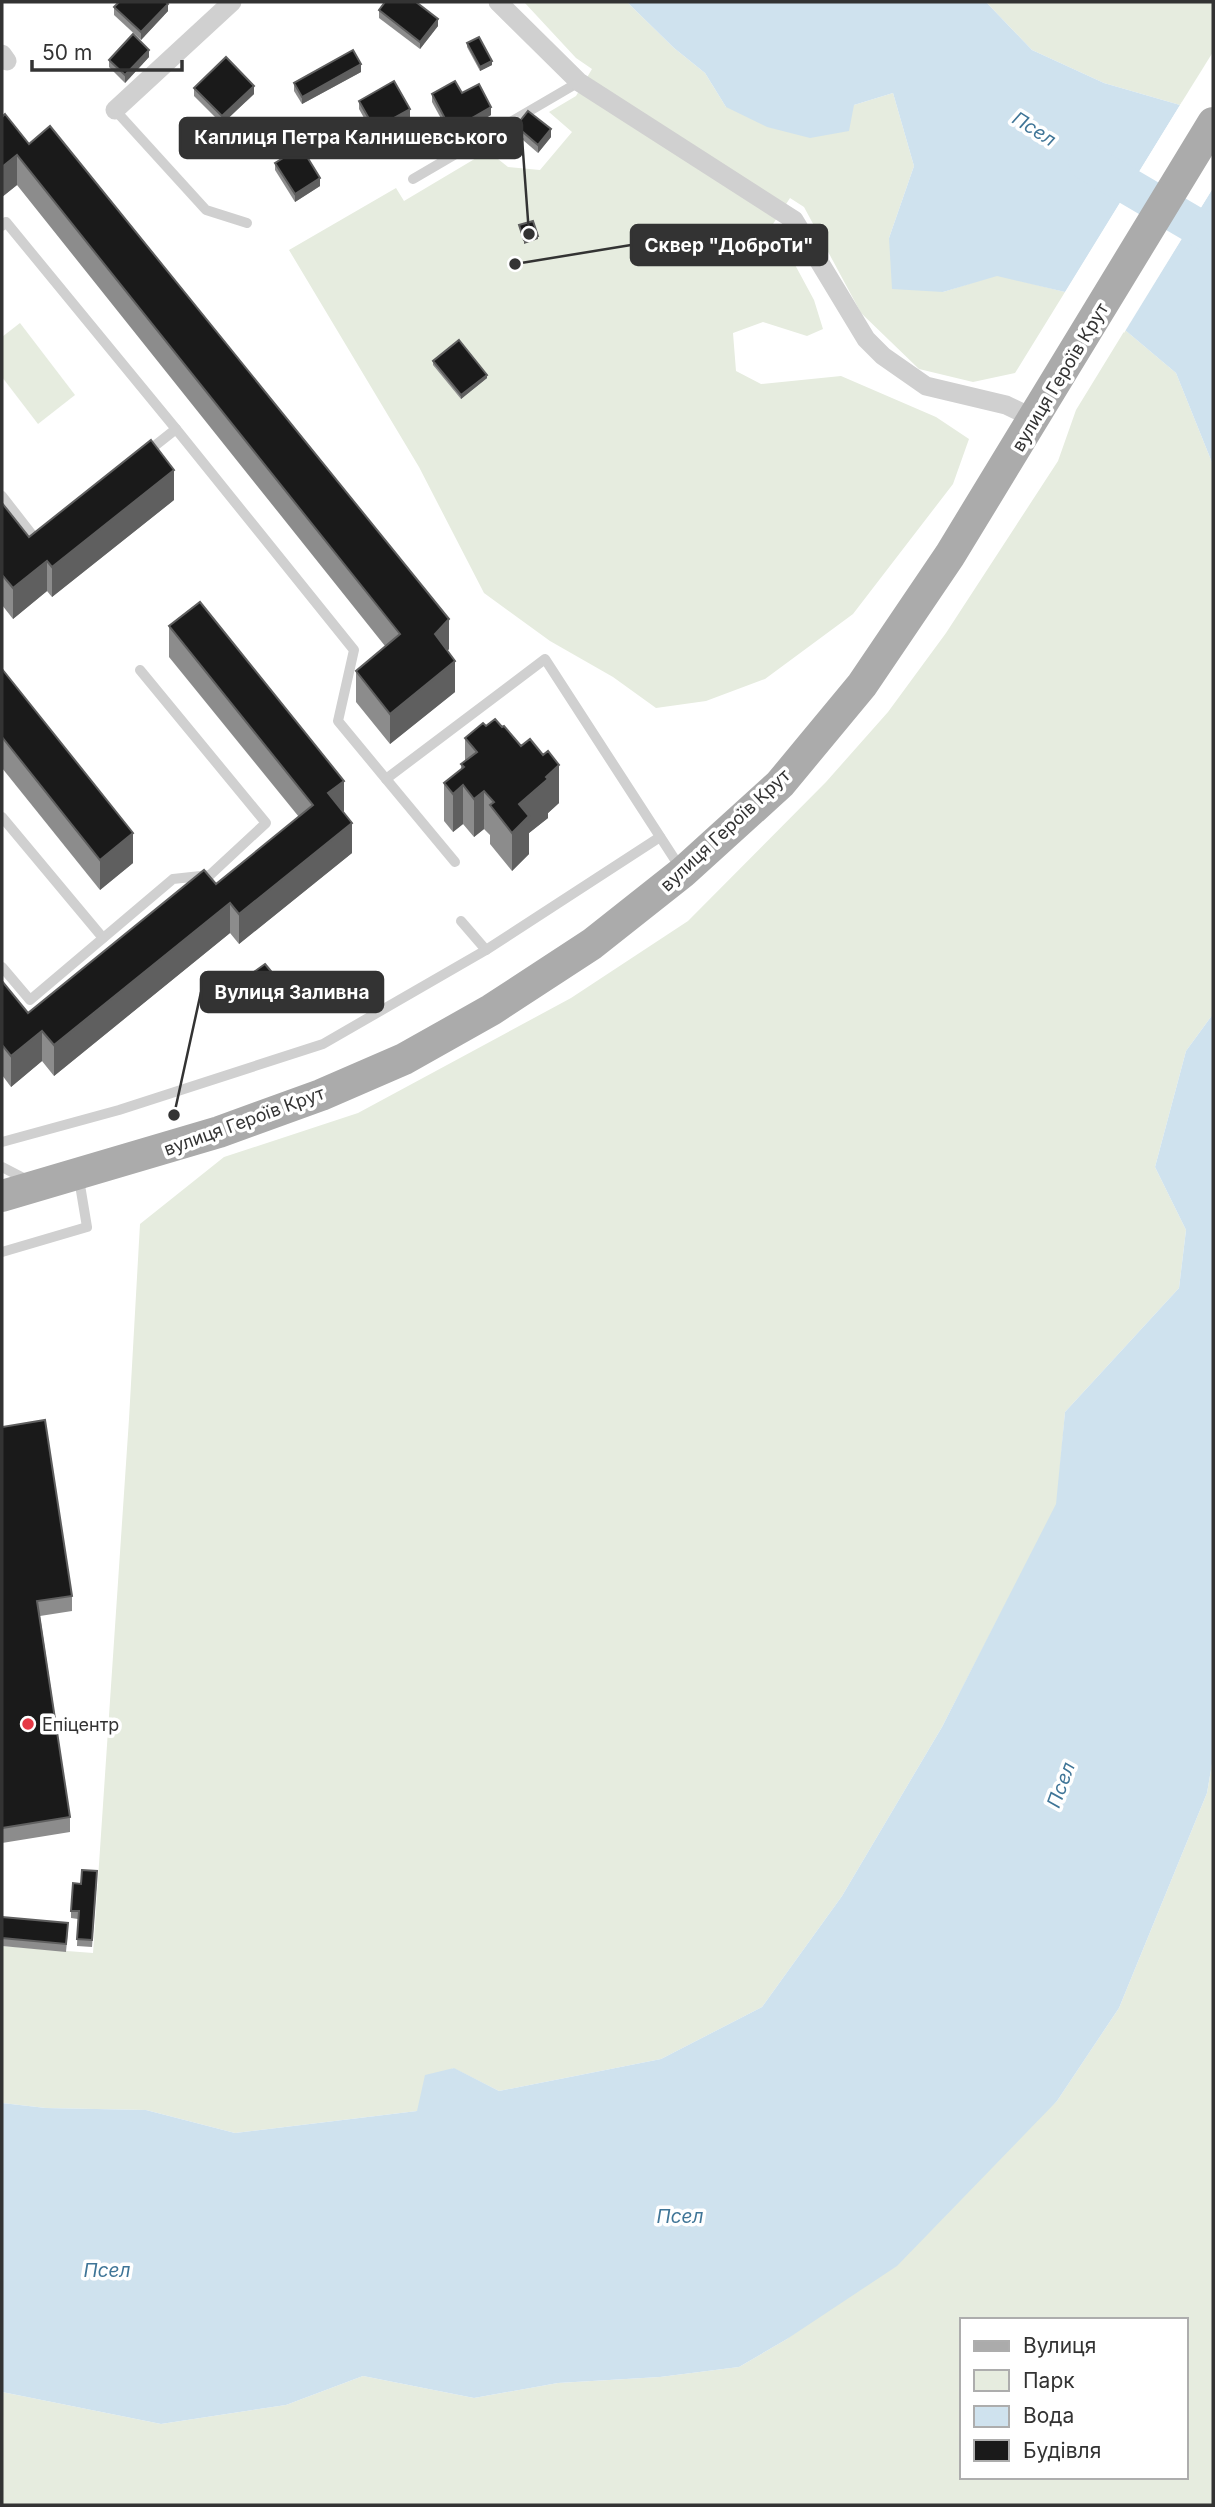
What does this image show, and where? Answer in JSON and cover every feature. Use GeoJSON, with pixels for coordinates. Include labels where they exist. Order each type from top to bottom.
{"type":"FeatureCollection","features":[{"type":"Feature","properties":{"kind":"main road","name":"вулиця Героїв Крут"},"geometry":{"type":"LineString","coordinates":[[2,1196],[219,1132],[321,1095],[404,1059],[491,1010],[592,944],[683,872],[779,784],[862,685],[950,555],[1213,124]]}},
{"type":"Feature","properties":{"kind":"street"},"geometry":{"type":"LineString","coordinates":[[114,110],[232,2]]}},
{"type":"Feature","properties":{"kind":"street"},"geometry":{"type":"LineString","coordinates":[[498,2],[579,82],[794,220],[866,339],[883,356],[926,386],[1006,405],[1042,407]]}},
{"type":"Feature","properties":{"kind":"lane"},"geometry":{"type":"LineString","coordinates":[[413,179],[579,82]]}},
{"type":"Feature","properties":{"kind":"lane"},"geometry":{"type":"LineString","coordinates":[[114,110],[206,210],[247,223]]}},
{"type":"Feature","properties":{"kind":"lane"},"geometry":{"type":"LineString","coordinates":[[2,226],[6,222],[355,650],[338,721],[455,862]]}},
{"type":"Feature","properties":{"kind":"lane"},"geometry":{"type":"LineString","coordinates":[[141,458],[176,429]]}},
{"type":"Feature","properties":{"kind":"lane"},"geometry":{"type":"LineString","coordinates":[[2,496],[36,542],[47,534]]}},
{"type":"Feature","properties":{"kind":"lane"},"geometry":{"type":"LineString","coordinates":[[386,779],[545,659],[683,872]]}},
{"type":"Feature","properties":{"kind":"lane"},"geometry":{"type":"LineString","coordinates":[[2,967],[30,1000],[173,879],[210,875],[265,823],[140,670]]}},
{"type":"Feature","properties":{"kind":"lane"},"geometry":{"type":"LineString","coordinates":[[2,817],[103,938]]}},
{"type":"Feature","properties":{"kind":"lane"},"geometry":{"type":"LineString","coordinates":[[2,1142],[119,1111],[323,1044],[486,950],[660,837]]}},
{"type":"Feature","properties":{"kind":"lane"},"geometry":{"type":"LineString","coordinates":[[461,920],[486,950]]}},
{"type":"Feature","properties":{"kind":"lane"},"geometry":{"type":"LineString","coordinates":[[2,1167],[39,1186]]}},
{"type":"Feature","properties":{"kind":"lane"},"geometry":{"type":"LineString","coordinates":[[2,1252],[87,1227],[78,1175]]}},
{"type":"Feature","properties":{"kind":"green space"},"geometry":{"type":"Polygon","coordinates":[[[524,2],[627,2],[674,48],[705,73],[726,107],[854,105],[893,93],[914,166],[889,238],[943,292],[997,275],[1065,292],[1015,373],[973,382],[919,369],[861,313],[804,207],[790,198],[773,224],[814,300],[823,329],[807,336],[763,322],[733,333],[736,371],[761,384],[841,376],[936,417],[969,439],[953,484],[853,614],[765,679],[706,701],[656,708],[613,677],[550,641],[484,593],[419,467],[289,250],[396,188],[404,201],[488,151],[508,167],[540,170],[572,132],[549,112],[576,96],[592,69],[576,58],[524,2]]]}},
{"type":"Feature","properties":{"kind":"green space"},"geometry":{"type":"Polygon","coordinates":[[[986,2],[1213,2],[1213,52],[1180,105],[1104,83],[1032,50],[986,2]]]}},
{"type":"Feature","properties":{"kind":"green space"},"geometry":{"type":"Polygon","coordinates":[[[20,323],[75,395],[38,424],[2,377],[2,337],[20,323]]]}},
{"type":"Feature","properties":{"kind":"green space"},"geometry":{"type":"Polygon","coordinates":[[[1125,330],[1176,373],[1213,465],[1213,1014],[1186,1051],[1155,1167],[1186,1230],[1179,1288],[1065,1412],[1057,1504],[942,1727],[842,1896],[762,2007],[661,2059],[499,2091],[453,2068],[417,2111],[235,2133],[146,2110],[46,2108],[2,2103],[2,1946],[93,1953],[140,1224],[224,1157],[358,1113],[571,998],[688,921],[826,782],[888,712],[946,633],[1058,461],[1076,410],[1125,330]]]}},
{"type":"Feature","properties":{"kind":"green space"},"geometry":{"type":"Polygon","coordinates":[[[1213,1758],[1213,2505],[2,2505],[2,2392],[161,2424],[286,2405],[363,2376],[474,2398],[558,2383],[660,2377],[739,2367],[787,2339],[1057,2101],[1119,2008],[1207,1793],[1213,1758]]]}},
{"type":"Feature","properties":{"kind":"water","name":"Псел"},"geometry":{"type":"Polygon","coordinates":[[[627,2],[986,2],[1032,50],[1104,83],[1180,105],[1065,292],[997,276],[943,292],[892,289],[889,238],[914,166],[893,93],[854,105],[849,131],[810,138],[767,127],[726,107],[705,73],[674,48],[627,2]]]}},
{"type":"Feature","properties":{"kind":"water"},"geometry":{"type":"Polygon","coordinates":[[[1213,188],[1213,465],[1176,373],[1125,330],[1213,188]]]}},
{"type":"Feature","properties":{"kind":"water","name":"Псел"},"geometry":{"type":"Polygon","coordinates":[[[1213,1014],[1213,1758],[1207,1793],[1119,2008],[1057,2101],[897,2266],[787,2339],[739,2367],[660,2377],[558,2383],[474,2398],[363,2376],[286,2405],[161,2424],[2,2392],[2,2103],[46,2108],[146,2110],[235,2133],[417,2111],[425,2075],[454,2068],[499,2091],[661,2059],[762,2007],[842,1896],[942,1727],[1056,1504],[1065,1412],[1179,1288],[1186,1230],[1155,1167],[1186,1051],[1213,1014]]]}},
{"type":"Feature","properties":{"kind":"pier"},"geometry":{"type":"Polygon","coordinates":[[[1182,102],[1183,107],[1068,294],[1063,296],[1182,102]]]}},
{"type":"Feature","properties":{"kind":"pier"},"geometry":{"type":"Polygon","coordinates":[[[1213,184],[1213,188],[1124,333],[1122,329],[1213,184]]]}},
{"type":"Feature","properties":{"kind":"building"},"geometry":{"type":"Polygon","coordinates":[[[119,2],[168,4],[141,32],[114,7],[119,2]]]}},
{"type":"Feature","properties":{"kind":"building"},"geometry":{"type":"Polygon","coordinates":[[[385,2],[416,2],[438,19],[420,42],[379,10],[385,2]]]}},
{"type":"Feature","properties":{"kind":"building"},"geometry":{"type":"Polygon","coordinates":[[[133,34],[149,50],[125,75],[109,60],[133,34]]]}},
{"type":"Feature","properties":{"kind":"building"},"geometry":{"type":"Polygon","coordinates":[[[479,37],[492,61],[480,67],[467,43],[479,37]]]}},
{"type":"Feature","properties":{"kind":"building"},"geometry":{"type":"Polygon","coordinates":[[[353,50],[361,64],[302,97],[294,83],[353,50]]]}},
{"type":"Feature","properties":{"kind":"building"},"geometry":{"type":"Polygon","coordinates":[[[226,57],[254,86],[222,116],[194,88],[226,57]]]}},
{"type":"Feature","properties":{"kind":"building"},"geometry":{"type":"Polygon","coordinates":[[[394,81],[410,109],[387,122],[397,140],[385,147],[359,101],[394,81]]]}},
{"type":"Feature","properties":{"kind":"building"},"geometry":{"type":"Polygon","coordinates":[[[455,81],[462,93],[479,84],[491,107],[451,130],[432,94],[455,81]]]}},
{"type":"Feature","properties":{"kind":"building"},"geometry":{"type":"Polygon","coordinates":[[[528,111],[551,129],[538,145],[516,126],[528,111]]]}},
{"type":"Feature","properties":{"kind":"building"},"geometry":{"type":"Polygon","coordinates":[[[5,114],[29,144],[50,126],[449,619],[435,634],[455,661],[390,714],[356,671],[400,634],[17,155],[2,167],[2,117],[5,114]]]}},
{"type":"Feature","properties":{"kind":"building"},"geometry":{"type":"Polygon","coordinates":[[[301,147],[320,178],[295,194],[275,163],[301,147]]]}},
{"type":"Feature","properties":{"kind":"building"},"geometry":{"type":"Polygon","coordinates":[[[533,221],[538,236],[524,240],[519,225],[533,221]]]}},
{"type":"Feature","properties":{"kind":"building"},"geometry":{"type":"Polygon","coordinates":[[[459,340],[487,375],[461,395],[433,361],[459,340]]]}},
{"type":"Feature","properties":{"kind":"building"},"geometry":{"type":"Polygon","coordinates":[[[151,440],[174,470],[52,567],[47,561],[13,588],[2,575],[2,503],[29,537],[151,440]]]}},
{"type":"Feature","properties":{"kind":"building"},"geometry":{"type":"Polygon","coordinates":[[[200,602],[344,781],[328,793],[352,823],[239,914],[230,903],[54,1045],[42,1031],[11,1056],[2,1045],[2,981],[28,1013],[204,870],[216,884],[313,805],[169,626],[200,602]]]}},
{"type":"Feature","properties":{"kind":"building"},"geometry":{"type":"Polygon","coordinates":[[[2,669],[133,833],[100,860],[2,737],[2,669]]]}},
{"type":"Feature","properties":{"kind":"building"},"geometry":{"type":"Polygon","coordinates":[[[495,719],[521,746],[530,739],[543,755],[548,751],[559,765],[546,777],[548,779],[519,804],[529,816],[512,833],[490,805],[494,802],[484,791],[474,799],[463,785],[453,794],[444,783],[464,767],[461,764],[477,752],[465,738],[483,723],[486,726],[495,719]]]}},
{"type":"Feature","properties":{"kind":"building"},"geometry":{"type":"Polygon","coordinates":[[[265,964],[285,988],[258,1009],[237,984],[265,964]]]}},
{"type":"Feature","properties":{"kind":"building","name":"Епіцентр"},"geometry":{"type":"Polygon","coordinates":[[[45,1420],[72,1596],[37,1601],[70,1817],[2,1828],[2,1427],[45,1420]]]}},
{"type":"Feature","properties":{"kind":"building"},"geometry":{"type":"Polygon","coordinates":[[[82,1870],[97,1871],[92,1940],[77,1939],[79,1911],[71,1911],[73,1883],[81,1884],[82,1870]]]}},
{"type":"Feature","properties":{"kind":"building"},"geometry":{"type":"Polygon","coordinates":[[[2,1917],[68,1923],[66,1944],[2,1938],[2,1917]]]}},
{"type":"Feature","properties":{"kind":"waterway","name":"Псел"},"geometry":{"type":"LineString","coordinates":[[1087,162],[1213,236]]}},
{"type":"Feature","properties":{"kind":"place","name":"Каплиця Петра Калнишевського"},"geometry":{"type":"Point","coordinates":[529,234]}},
{"type":"Feature","properties":{"kind":"place","name":"Сквер \"ДоброТи\""},"geometry":{"type":"Point","coordinates":[515,264]}},
{"type":"Feature","properties":{"kind":"place","name":"Вулиця Заливна"},"geometry":{"type":"Point","coordinates":[174,1115]}},
{"type":"Feature","properties":{"kind":"place","name":"Епіцентр"},"geometry":{"type":"Point","coordinates":[28,1724]}}]}
